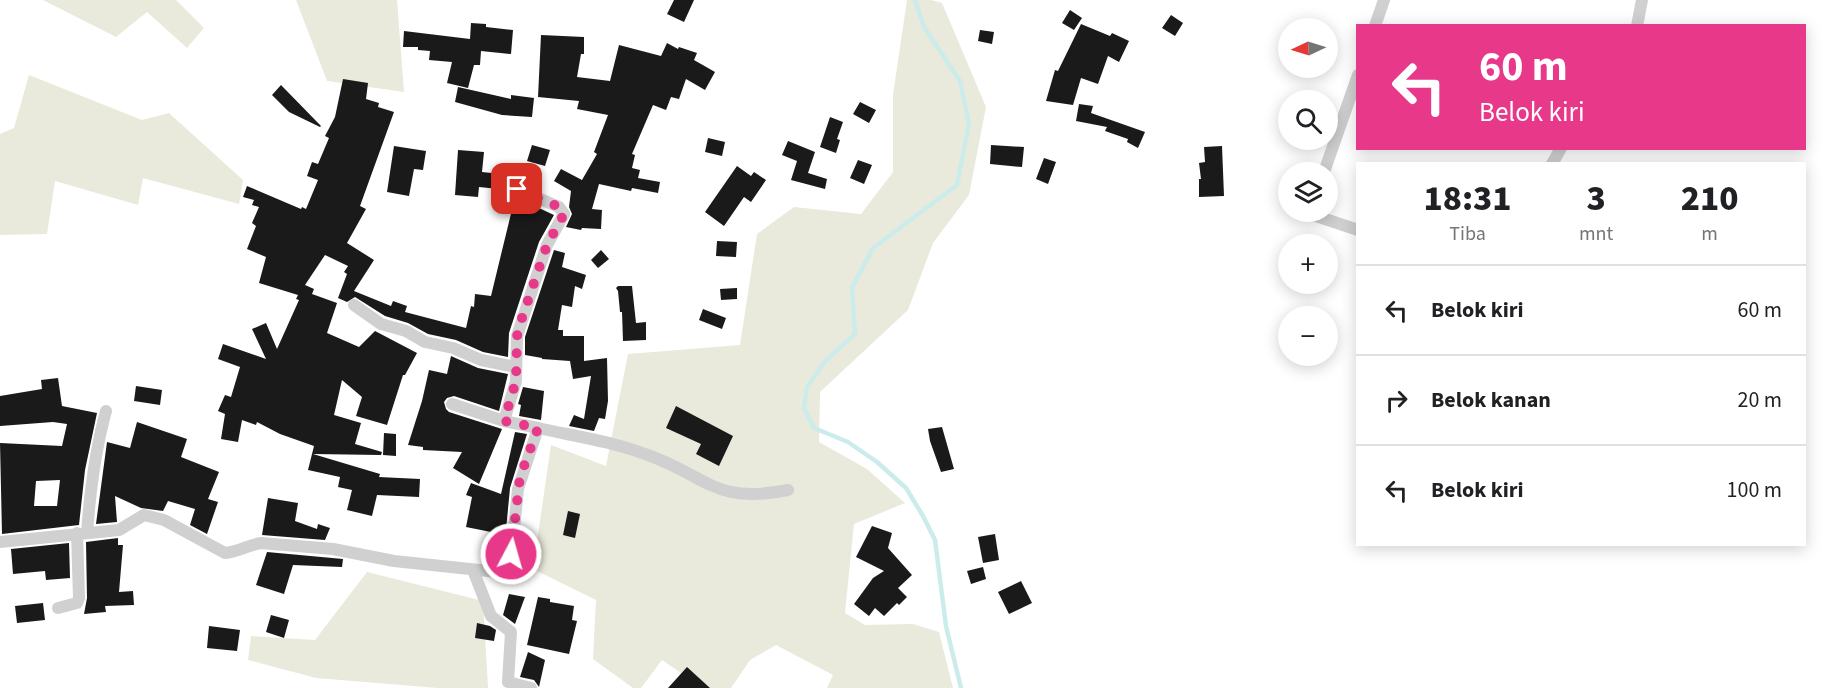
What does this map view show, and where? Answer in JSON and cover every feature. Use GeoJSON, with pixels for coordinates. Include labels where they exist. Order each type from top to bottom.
{"type":"FeatureCollection","features":[{"type":"Feature","properties":{"kind":"street"},"geometry":{"type":"LineString","coordinates":[[1376,24],[1384,0]]}},
{"type":"Feature","properties":{"kind":"street"},"geometry":{"type":"LineString","coordinates":[[1637,24],[1642,0]]}},
{"type":"Feature","properties":{"kind":"street"},"geometry":{"type":"LineString","coordinates":[[1328,162],[1356,81]]}},
{"type":"Feature","properties":{"kind":"street"},"geometry":{"type":"LineString","coordinates":[[504,421],[516,381],[517,336],[547,245],[564,214],[559,207],[517,189]]}},
{"type":"Feature","properties":{"kind":"street"},"geometry":{"type":"LineString","coordinates":[[1334,222],[1356,229]]}},
{"type":"Feature","properties":{"kind":"street"},"geometry":{"type":"LineString","coordinates":[[354,305],[381,324],[406,331],[425,342],[453,348],[481,360],[516,367]]}},
{"type":"Feature","properties":{"kind":"street"},"geometry":{"type":"LineString","coordinates":[[452,404],[504,421],[625,447],[653,456],[718,490],[740,495],[788,490]]}},
{"type":"Feature","properties":{"kind":"street"},"geometry":{"type":"LineString","coordinates":[[58,608],[77,603],[80,598],[82,533],[92,472],[106,411]]}},
{"type":"Feature","properties":{"kind":"street"},"geometry":{"type":"LineString","coordinates":[[0,542],[118,530],[144,514],[164,520],[225,553],[261,543],[333,549],[394,561],[505,573],[510,570],[518,489],[538,428]]}},
{"type":"Feature","properties":{"kind":"street"},"geometry":{"type":"LineString","coordinates":[[473,570],[491,616],[511,632],[508,682],[531,688]]}},
{"type":"Feature","properties":{"kind":"shaded area"},"geometry":{"type":"Polygon","coordinates":[[[43,0],[176,0],[204,28],[187,48],[147,12],[116,37],[43,0]]]}},
{"type":"Feature","properties":{"kind":"shaded area"},"geometry":{"type":"Polygon","coordinates":[[[296,0],[397,0],[404,92],[327,81],[296,0]]]}},
{"type":"Feature","properties":{"kind":"shaded area"},"geometry":{"type":"Polygon","coordinates":[[[907,0],[931,0],[942,3],[986,107],[969,195],[933,243],[908,310],[820,392],[819,442],[867,469],[905,503],[854,524],[845,613],[865,625],[913,624],[939,632],[953,688],[827,688],[833,675],[776,645],[750,660],[731,688],[703,688],[662,660],[641,688],[633,688],[593,659],[596,600],[533,569],[551,445],[606,466],[628,354],[740,345],[757,234],[794,207],[861,214],[893,172],[893,95],[907,0]]]}},
{"type":"Feature","properties":{"kind":"shaded area"},"geometry":{"type":"Polygon","coordinates":[[[29,75],[142,120],[169,113],[243,180],[239,204],[143,178],[138,205],[55,181],[47,234],[0,235],[0,134],[14,128],[29,75]]]}},
{"type":"Feature","properties":{"kind":"shaded area"},"geometry":{"type":"Polygon","coordinates":[[[367,572],[483,601],[488,688],[438,688],[316,678],[248,660],[251,636],[315,640],[367,572]]]}},
{"type":"Feature","properties":{"kind":"building"},"geometry":{"type":"Polygon","coordinates":[[[674,0],[694,0],[684,22],[667,14],[674,0]]]}},
{"type":"Feature","properties":{"kind":"building"},"geometry":{"type":"Polygon","coordinates":[[[1070,10],[1082,18],[1074,30],[1062,23],[1070,10]]]}},
{"type":"Feature","properties":{"kind":"building"},"geometry":{"type":"Polygon","coordinates":[[[1171,15],[1183,23],[1175,36],[1162,28],[1171,15]]]}},
{"type":"Feature","properties":{"kind":"building"},"geometry":{"type":"Polygon","coordinates":[[[471,23],[513,30],[511,54],[481,51],[480,65],[474,65],[468,88],[447,83],[452,62],[429,60],[430,51],[418,50],[418,47],[403,47],[404,31],[470,39],[471,23]]]}},
{"type":"Feature","properties":{"kind":"building"},"geometry":{"type":"Polygon","coordinates":[[[1081,24],[1110,36],[1112,33],[1129,41],[1119,62],[1108,56],[1098,84],[1081,78],[1073,105],[1046,101],[1055,70],[1058,71],[1081,24]]]}},
{"type":"Feature","properties":{"kind":"building"},"geometry":{"type":"Polygon","coordinates":[[[980,30],[994,32],[992,44],[978,41],[980,30]]]}},
{"type":"Feature","properties":{"kind":"building"},"geometry":{"type":"Polygon","coordinates":[[[541,35],[584,37],[584,54],[581,54],[577,77],[610,81],[619,45],[661,56],[667,43],[678,49],[679,47],[697,53],[694,60],[715,72],[705,90],[686,79],[679,99],[671,97],[666,110],[653,105],[632,154],[635,155],[632,168],[640,170],[638,178],[660,182],[658,193],[632,188],[631,191],[599,184],[592,209],[602,210],[601,229],[582,228],[581,230],[566,227],[572,214],[569,207],[571,191],[554,181],[561,169],[582,180],[597,154],[594,152],[608,115],[577,109],[579,101],[538,97],[541,35]]]}},
{"type":"Feature","properties":{"kind":"building"},"geometry":{"type":"Polygon","coordinates":[[[343,79],[368,83],[366,99],[379,103],[378,107],[394,112],[360,206],[366,209],[347,243],[374,260],[354,291],[391,306],[393,301],[407,306],[405,312],[466,328],[471,306],[474,307],[475,294],[491,296],[515,197],[554,215],[539,242],[509,333],[508,357],[483,352],[456,340],[428,334],[408,323],[385,316],[355,297],[347,302],[338,298],[347,274],[344,272],[348,266],[325,255],[305,285],[314,289],[312,294],[337,303],[327,333],[359,347],[375,331],[417,353],[403,375],[387,425],[356,416],[362,397],[342,380],[334,415],[361,423],[355,444],[382,452],[381,455],[313,454],[380,474],[379,477],[420,479],[419,497],[377,495],[372,516],[347,510],[352,490],[338,487],[340,477],[308,470],[314,446],[280,434],[257,422],[256,425],[242,420],[238,442],[221,439],[225,414],[218,411],[225,395],[231,397],[240,367],[218,359],[223,344],[266,359],[252,329],[266,323],[277,349],[299,300],[296,299],[298,295],[259,283],[266,257],[247,249],[256,226],[252,223],[259,207],[252,205],[254,200],[243,197],[247,186],[301,209],[302,207],[306,209],[318,180],[307,176],[312,162],[318,164],[329,138],[325,136],[335,117],[343,79]]]}},
{"type":"Feature","properties":{"kind":"building"},"geometry":{"type":"Polygon","coordinates":[[[281,85],[320,127],[289,112],[272,95],[281,85]]]}},
{"type":"Feature","properties":{"kind":"building"},"geometry":{"type":"Polygon","coordinates":[[[458,87],[511,99],[511,95],[534,98],[532,117],[502,115],[455,102],[458,87]]]}},
{"type":"Feature","properties":{"kind":"building"},"geometry":{"type":"Polygon","coordinates":[[[860,102],[876,110],[869,123],[853,114],[860,102]]]}},
{"type":"Feature","properties":{"kind":"building"},"geometry":{"type":"Polygon","coordinates":[[[1079,104],[1093,106],[1091,113],[1145,132],[1138,148],[1127,142],[1128,139],[1105,131],[1107,127],[1076,121],[1079,104]]]}},
{"type":"Feature","properties":{"kind":"building"},"geometry":{"type":"Polygon","coordinates":[[[830,117],[843,122],[837,139],[840,140],[836,153],[820,147],[830,117]]]}},
{"type":"Feature","properties":{"kind":"building"},"geometry":{"type":"Polygon","coordinates":[[[708,138],[725,142],[722,156],[705,152],[708,138]]]}},
{"type":"Feature","properties":{"kind":"building"},"geometry":{"type":"Polygon","coordinates":[[[788,141],[815,152],[808,173],[827,179],[825,189],[791,180],[797,161],[782,155],[788,141]]]}},
{"type":"Feature","properties":{"kind":"building"},"geometry":{"type":"Polygon","coordinates":[[[532,145],[550,150],[545,166],[527,161],[532,145]]]}},
{"type":"Feature","properties":{"kind":"building"},"geometry":{"type":"Polygon","coordinates":[[[991,145],[1024,147],[1022,167],[990,164],[991,145]]]}},
{"type":"Feature","properties":{"kind":"building"},"geometry":{"type":"Polygon","coordinates":[[[394,146],[426,151],[423,170],[414,169],[409,196],[387,192],[394,146]]]}},
{"type":"Feature","properties":{"kind":"building"},"geometry":{"type":"Polygon","coordinates":[[[1222,146],[1224,196],[1199,197],[1199,179],[1201,179],[1199,163],[1205,162],[1204,147],[1222,146]]]}},
{"type":"Feature","properties":{"kind":"building"},"geometry":{"type":"Polygon","coordinates":[[[458,150],[484,152],[482,172],[510,175],[509,190],[479,187],[478,197],[455,195],[458,150]]]}},
{"type":"Feature","properties":{"kind":"building"},"geometry":{"type":"Polygon","coordinates":[[[1044,158],[1056,162],[1048,184],[1036,179],[1044,158]]]}},
{"type":"Feature","properties":{"kind":"building"},"geometry":{"type":"Polygon","coordinates":[[[858,160],[872,165],[864,184],[850,178],[858,160]]]}},
{"type":"Feature","properties":{"kind":"building"},"geometry":{"type":"Polygon","coordinates":[[[737,166],[751,176],[754,172],[766,180],[751,202],[744,197],[724,226],[705,212],[737,166]]]}},
{"type":"Feature","properties":{"kind":"building"},"geometry":{"type":"Polygon","coordinates":[[[717,241],[737,242],[736,257],[716,256],[717,241]]]}},
{"type":"Feature","properties":{"kind":"building"},"geometry":{"type":"Polygon","coordinates":[[[554,250],[565,253],[562,267],[586,275],[582,289],[575,286],[572,307],[562,305],[558,330],[563,330],[563,336],[584,336],[584,361],[607,358],[608,401],[605,419],[599,418],[594,431],[569,426],[574,415],[584,419],[591,376],[573,379],[570,361],[525,355],[525,337],[554,250]]]}},
{"type":"Feature","properties":{"kind":"building"},"geometry":{"type":"Polygon","coordinates":[[[601,250],[609,259],[598,268],[591,260],[601,250]]]}},
{"type":"Feature","properties":{"kind":"building"},"geometry":{"type":"Polygon","coordinates":[[[632,286],[636,323],[646,322],[646,340],[623,341],[622,312],[620,312],[616,288],[632,286]]]}},
{"type":"Feature","properties":{"kind":"building"},"geometry":{"type":"Polygon","coordinates":[[[737,288],[737,299],[721,300],[720,289],[737,288]]]}},
{"type":"Feature","properties":{"kind":"building"},"geometry":{"type":"Polygon","coordinates":[[[703,309],[726,318],[722,329],[699,320],[703,309]]]}},
{"type":"Feature","properties":{"kind":"building"},"geometry":{"type":"Polygon","coordinates":[[[451,356],[478,368],[508,374],[499,411],[454,396],[447,398],[444,402],[449,412],[502,429],[479,484],[453,468],[462,452],[423,450],[423,447],[408,445],[429,370],[447,374],[451,356]]]}},
{"type":"Feature","properties":{"kind":"building"},"geometry":{"type":"Polygon","coordinates":[[[58,378],[62,406],[97,413],[85,470],[79,525],[2,534],[0,443],[62,446],[67,424],[53,422],[0,426],[0,396],[42,389],[41,380],[58,378]],[[60,480],[36,481],[34,506],[57,506],[60,480]]]}},
{"type":"Feature","properties":{"kind":"building"},"geometry":{"type":"Polygon","coordinates":[[[136,386],[162,390],[160,405],[134,401],[136,386]]]}},
{"type":"Feature","properties":{"kind":"building"},"geometry":{"type":"Polygon","coordinates":[[[523,387],[544,391],[541,420],[519,416],[521,405],[518,404],[523,387]]]}},
{"type":"Feature","properties":{"kind":"building"},"geometry":{"type":"Polygon","coordinates":[[[676,406],[733,436],[719,466],[696,454],[701,444],[666,428],[676,406]]]}},
{"type":"Feature","properties":{"kind":"building"},"geometry":{"type":"Polygon","coordinates":[[[137,422],[187,439],[181,457],[219,472],[208,499],[218,502],[207,534],[190,525],[195,509],[168,501],[163,511],[141,508],[115,496],[117,522],[96,524],[107,442],[130,448],[137,422]]]}},
{"type":"Feature","properties":{"kind":"building"},"geometry":{"type":"Polygon","coordinates":[[[942,427],[954,469],[941,472],[928,429],[942,427]]]}},
{"type":"Feature","properties":{"kind":"building"},"geometry":{"type":"Polygon","coordinates":[[[515,432],[527,434],[510,488],[504,551],[487,547],[491,532],[466,527],[472,497],[466,495],[471,483],[501,494],[515,432]]]}},
{"type":"Feature","properties":{"kind":"building"},"geometry":{"type":"Polygon","coordinates":[[[384,433],[396,434],[396,456],[383,455],[384,433]]]}},
{"type":"Feature","properties":{"kind":"building"},"geometry":{"type":"Polygon","coordinates":[[[268,498],[298,503],[295,521],[317,529],[318,524],[330,528],[325,540],[262,535],[268,498]]]}},
{"type":"Feature","properties":{"kind":"building"},"geometry":{"type":"Polygon","coordinates":[[[568,511],[580,514],[575,538],[563,535],[568,511]]]}},
{"type":"Feature","properties":{"kind":"building"},"geometry":{"type":"Polygon","coordinates":[[[872,526],[892,533],[888,548],[912,575],[898,588],[907,597],[884,616],[875,608],[869,616],[854,604],[873,578],[884,571],[856,557],[872,526]]]}},
{"type":"Feature","properties":{"kind":"building"},"geometry":{"type":"Polygon","coordinates":[[[995,534],[999,560],[983,563],[978,537],[995,534]]]}},
{"type":"Feature","properties":{"kind":"building"},"geometry":{"type":"Polygon","coordinates":[[[118,538],[118,545],[123,545],[119,592],[133,591],[134,605],[105,606],[106,612],[84,614],[87,598],[86,542],[118,538]]]}},
{"type":"Feature","properties":{"kind":"building"},"geometry":{"type":"Polygon","coordinates":[[[69,543],[70,578],[46,580],[45,571],[13,574],[11,549],[69,543]]]}},
{"type":"Feature","properties":{"kind":"building"},"geometry":{"type":"Polygon","coordinates":[[[267,552],[343,559],[342,567],[293,565],[284,594],[256,585],[267,552]]]}},
{"type":"Feature","properties":{"kind":"building"},"geometry":{"type":"Polygon","coordinates":[[[983,567],[986,579],[971,584],[967,571],[983,567]]]}},
{"type":"Feature","properties":{"kind":"building"},"geometry":{"type":"Polygon","coordinates":[[[1021,581],[1032,603],[1009,614],[998,592],[1021,581]]]}},
{"type":"Feature","properties":{"kind":"building"},"geometry":{"type":"Polygon","coordinates":[[[509,594],[525,597],[515,624],[503,615],[509,594]]]}},
{"type":"Feature","properties":{"kind":"building"},"geometry":{"type":"Polygon","coordinates":[[[538,597],[550,599],[550,602],[574,606],[572,620],[577,621],[569,654],[527,645],[538,597]]]}},
{"type":"Feature","properties":{"kind":"building"},"geometry":{"type":"Polygon","coordinates":[[[43,603],[45,620],[17,623],[15,606],[43,603]]]}},
{"type":"Feature","properties":{"kind":"building"},"geometry":{"type":"Polygon","coordinates":[[[271,615],[289,620],[284,638],[266,632],[271,615]]]}},
{"type":"Feature","properties":{"kind":"building"},"geometry":{"type":"Polygon","coordinates":[[[477,623],[496,630],[494,641],[475,638],[477,623]]]}},
{"type":"Feature","properties":{"kind":"building"},"geometry":{"type":"Polygon","coordinates":[[[209,626],[240,630],[237,651],[207,648],[209,626]]]}},
{"type":"Feature","properties":{"kind":"building"},"geometry":{"type":"Polygon","coordinates":[[[528,652],[545,660],[539,687],[534,680],[520,677],[528,652]]]}},
{"type":"Feature","properties":{"kind":"building"},"geometry":{"type":"Polygon","coordinates":[[[687,667],[710,688],[668,688],[687,667]]]}},
{"type":"Feature","properties":{"kind":"waterway"},"geometry":{"type":"LineString","coordinates":[[915,0],[924,27],[960,81],[969,124],[957,185],[873,248],[852,288],[855,334],[826,360],[807,387],[804,408],[814,428],[848,442],[877,462],[906,488],[923,516],[935,540],[946,626],[961,688]]}},
{"type":"Feature","properties":{"kind":"route"},"geometry":{"type":"LineString","coordinates":[[511,554],[520,477],[538,428],[504,421],[516,381],[517,336],[547,245],[564,214],[559,207],[517,189]]}}]}
